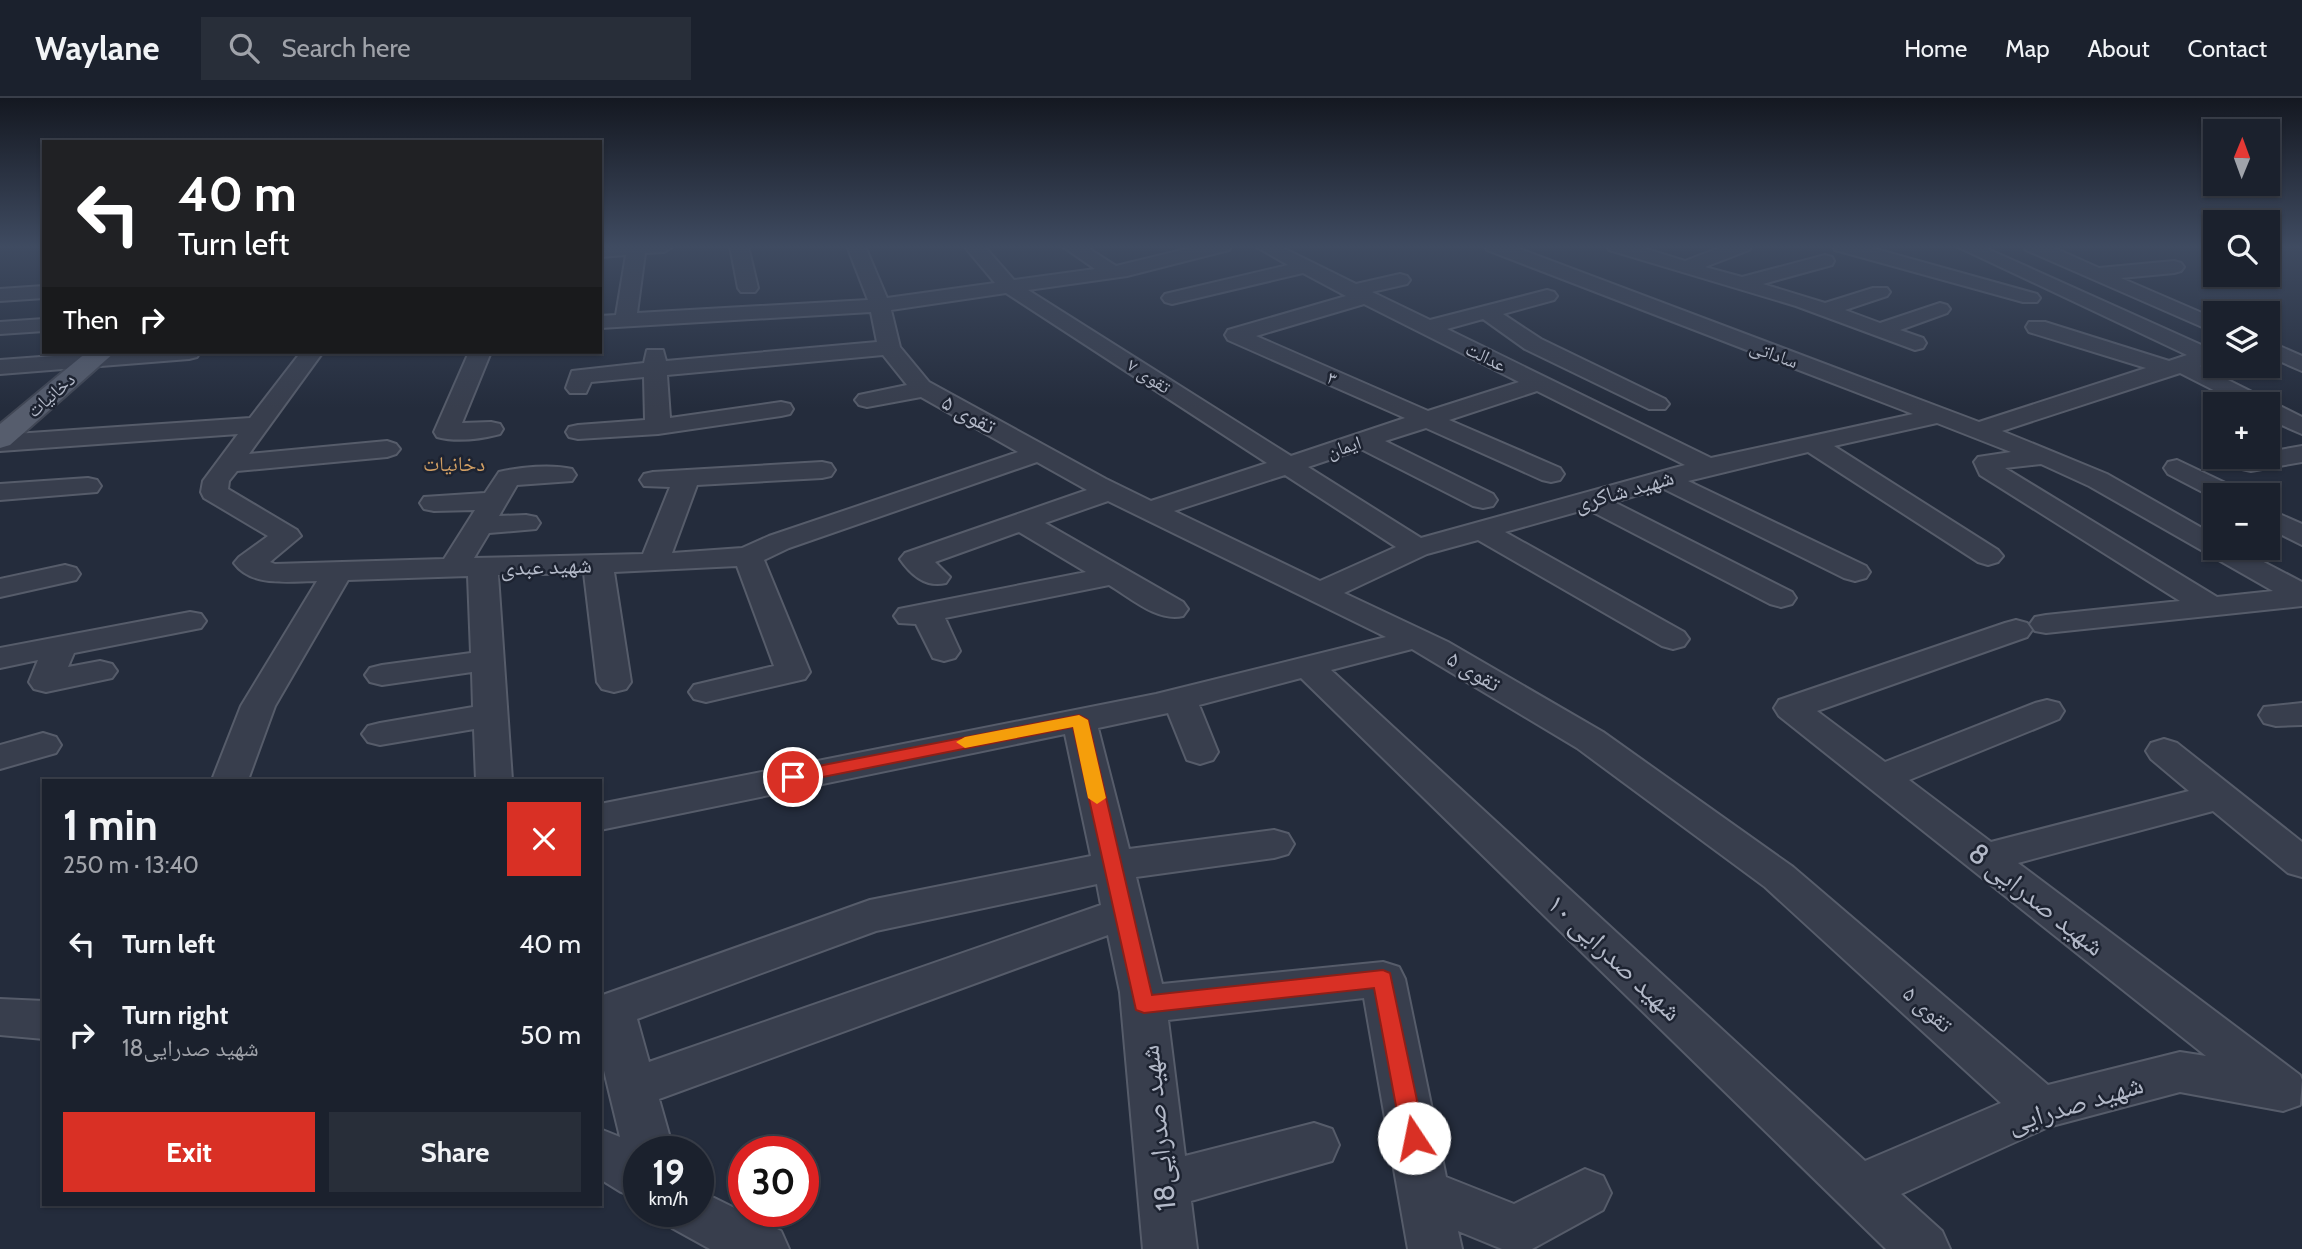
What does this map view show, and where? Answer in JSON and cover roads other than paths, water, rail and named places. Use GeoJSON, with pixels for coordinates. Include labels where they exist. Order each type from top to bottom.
{"type":"FeatureCollection","features":[{"type":"Feature","properties":{"kind":"main road","name":"دخانیات"},"geometry":{"type":"LineString","coordinates":[[0,441],[98,355]]}},
{"type":"Feature","properties":{"kind":"street"},"geometry":{"type":"LineString","coordinates":[[626,320],[629,300]]}},
{"type":"Feature","properties":{"kind":"street","name":"تقوی ۵"},"geometry":{"type":"LineString","coordinates":[[878,300],[890,348],[925,389],[1110,491],[1415,639],[1590,740],[1779,877],[2040,1108]]}},
{"type":"Feature","properties":{"kind":"street"},"geometry":{"type":"LineString","coordinates":[[602,322],[880,305],[920,300]]}},
{"type":"Feature","properties":{"kind":"street","name":"تقوی ۷"},"geometry":{"type":"LineString","coordinates":[[1028,300],[1417,548]]}},
{"type":"Feature","properties":{"kind":"street","name":"۳"},"geometry":{"type":"LineString","coordinates":[[1340,300],[1236,335],[1551,474]]}},
{"type":"Feature","properties":{"kind":"street","name":"عدالت"},"geometry":{"type":"LineString","coordinates":[[1369,300],[1708,467]]}},
{"type":"Feature","properties":{"kind":"street"},"geometry":{"type":"LineString","coordinates":[[1426,328],[1533,300]]}},
{"type":"Feature","properties":{"kind":"street","name":"ساداتی"},"geometry":{"type":"LineString","coordinates":[[1634,300],[2045,456],[2098,480],[2203,541]]}},
{"type":"Feature","properties":{"kind":"street"},"geometry":{"type":"LineString","coordinates":[[1794,300],[1915,343]]}},
{"type":"Feature","properties":{"kind":"street"},"geometry":{"type":"LineString","coordinates":[[1825,310],[1856,300]]}},
{"type":"Feature","properties":{"kind":"street"},"geometry":{"type":"LineString","coordinates":[[2072,300],[2194,361],[2241,392]]}},
{"type":"Feature","properties":{"kind":"street"},"geometry":{"type":"LineString","coordinates":[[2154,300],[2203,321]]}},
{"type":"Feature","properties":{"kind":"street"},"geometry":{"type":"LineString","coordinates":[[1880,330],[1940,309]]}},
{"type":"Feature","properties":{"kind":"street"},"geometry":{"type":"LineString","coordinates":[[1486,312],[1533,344],[1657,404]]}},
{"type":"Feature","properties":{"kind":"street"},"geometry":{"type":"LineString","coordinates":[[0,328],[42,325]]}},
{"type":"Feature","properties":{"kind":"street"},"geometry":{"type":"LineString","coordinates":[[2037,327],[2194,361]]}},
{"type":"Feature","properties":{"kind":"street"},"geometry":{"type":"LineString","coordinates":[[2280,346],[2302,343]]}},
{"type":"Feature","properties":{"kind":"street"},"geometry":{"type":"LineString","coordinates":[[584,374],[656,362],[730,354],[782,364],[890,348]]}},
{"type":"Feature","properties":{"kind":"street"},"geometry":{"type":"LineString","coordinates":[[2280,353],[2302,364]]}},
{"type":"Feature","properties":{"kind":"street"},"geometry":{"type":"LineString","coordinates":[[0,367],[128,354]]}},
{"type":"Feature","properties":{"kind":"street","name":"شهید عبدی"},"geometry":{"type":"LineString","coordinates":[[310,354],[216,481],[214,492],[287,536],[249,563],[270,573],[598,564],[748,556],[779,542],[1039,453]]}},
{"type":"Feature","properties":{"kind":"street"},"geometry":{"type":"LineString","coordinates":[[479,354],[446,432],[491,429]]}},
{"type":"Feature","properties":{"kind":"street"},"geometry":{"type":"LineString","coordinates":[[1977,431],[2194,361]]}},
{"type":"Feature","properties":{"kind":"street"},"geometry":{"type":"LineString","coordinates":[[656,362],[659,428]]}},
{"type":"Feature","properties":{"kind":"street","name":"ایمان"},"geometry":{"type":"LineString","coordinates":[[1150,510],[1538,383]]}},
{"type":"Feature","properties":{"kind":"street"},"geometry":{"type":"LineString","coordinates":[[867,400],[925,389]]}},
{"type":"Feature","properties":{"kind":"street"},"geometry":{"type":"LineString","coordinates":[[578,432],[659,428],[781,409]]}},
{"type":"Feature","properties":{"kind":"street"},"geometry":{"type":"LineString","coordinates":[[2280,415],[2302,427]]}},
{"type":"Feature","properties":{"kind":"street","name":"شهید شاکری"},"geometry":{"type":"LineString","coordinates":[[1321,592],[1417,548],[1708,467],[1937,416]]}},
{"type":"Feature","properties":{"kind":"street"},"geometry":{"type":"LineString","coordinates":[[0,441],[256,425]]}},
{"type":"Feature","properties":{"kind":"street"},"geometry":{"type":"LineString","coordinates":[[1364,441],[1483,500]]}},
{"type":"Feature","properties":{"kind":"street"},"geometry":{"type":"LineString","coordinates":[[1813,444],[1988,556]]}},
{"type":"Feature","properties":{"kind":"street"},"geometry":{"type":"LineString","coordinates":[[227,464],[387,449]]}},
{"type":"Feature","properties":{"kind":"street"},"geometry":{"type":"LineString","coordinates":[[2280,458],[2302,454]]}},
{"type":"Feature","properties":{"kind":"street"},"geometry":{"type":"LineString","coordinates":[[2045,456],[1987,462],[1989,469],[2212,607],[2302,595]]}},
{"type":"Feature","properties":{"kind":"street"},"geometry":{"type":"LineString","coordinates":[[2178,467],[2207,483]]}},
{"type":"Feature","properties":{"kind":"street"},"geometry":{"type":"LineString","coordinates":[[653,480],[822,470]]}},
{"type":"Feature","properties":{"kind":"street"},"geometry":{"type":"LineString","coordinates":[[494,779],[488,660],[468,568],[487,513],[508,478],[563,475]]}},
{"type":"Feature","properties":{"kind":"street"},"geometry":{"type":"LineString","coordinates":[[654,562],[686,479]]}},
{"type":"Feature","properties":{"kind":"street"},"geometry":{"type":"LineString","coordinates":[[1664,479],[1855,572]]}},
{"type":"Feature","properties":{"kind":"street"},"geometry":{"type":"LineString","coordinates":[[0,492],[88,486]]}},
{"type":"Feature","properties":{"kind":"street"},"geometry":{"type":"LineString","coordinates":[[935,577],[915,559],[1110,491]]}},
{"type":"Feature","properties":{"kind":"street"},"geometry":{"type":"LineString","coordinates":[[1590,500],[1781,598]]}},
{"type":"Feature","properties":{"kind":"street"},"geometry":{"type":"LineString","coordinates":[[433,503],[526,523]]}},
{"type":"Feature","properties":{"kind":"street"},"geometry":{"type":"LineString","coordinates":[[1022,522],[1172,609]]}},
{"type":"Feature","properties":{"kind":"street"},"geometry":{"type":"LineString","coordinates":[[1481,530],[1673,639]]}},
{"type":"Feature","properties":{"kind":"street"},"geometry":{"type":"LineString","coordinates":[[706,692],[793,672],[748,556]]}},
{"type":"Feature","properties":{"kind":"street","name":"ساداتی"},"geometry":{"type":"LineString","coordinates":[[2238,560],[2302,595]]}},
{"type":"Feature","properties":{"kind":"street"},"geometry":{"type":"LineString","coordinates":[[598,564],[614,682]]}},
{"type":"Feature","properties":{"kind":"street"},"geometry":{"type":"LineString","coordinates":[[230,779],[258,706],[337,573]]}},
{"type":"Feature","properties":{"kind":"street"},"geometry":{"type":"LineString","coordinates":[[0,588],[65,574]]}},
{"type":"Feature","properties":{"kind":"street"},"geometry":{"type":"LineString","coordinates":[[944,651],[918,614],[1114,575]]}},
{"type":"Feature","properties":{"kind":"street","name":"شهید صدرایی 8"},"geometry":{"type":"LineString","coordinates":[[2212,607],[2031,627],[1791,708],[2293,1092]]}},
{"type":"Feature","properties":{"kind":"street"},"geometry":{"type":"LineString","coordinates":[[0,658],[60,647],[172,634]]}},
{"type":"Feature","properties":{"kind":"street"},"geometry":{"type":"LineString","coordinates":[[602,817],[1180,699],[1415,639]]}},
{"type":"Feature","properties":{"kind":"street"},"geometry":{"type":"LineString","coordinates":[[60,647],[46,682],[100,671]]}},
{"type":"Feature","properties":{"kind":"street"},"geometry":{"type":"LineString","coordinates":[[382,675],[488,660]]}},
{"type":"Feature","properties":{"kind":"street","name":"شهید صدرایی ۱۰"},"geometry":{"type":"LineString","coordinates":[[1307,666],[1923,1249]]}},
{"type":"Feature","properties":{"kind":"street"},"geometry":{"type":"LineString","coordinates":[[1180,699],[1200,752]]}},
{"type":"Feature","properties":{"kind":"street"},"geometry":{"type":"LineString","coordinates":[[1881,778],[2047,711]]}},
{"type":"Feature","properties":{"kind":"street"},"geometry":{"type":"LineString","coordinates":[[380,734],[491,715]]}},
{"type":"Feature","properties":{"kind":"street","name":"شهید صدرایی18"},"geometry":{"type":"LineString","coordinates":[[1079,720],[1144,1004],[1170,1249]]}},
{"type":"Feature","properties":{"kind":"street"},"geometry":{"type":"LineString","coordinates":[[0,757],[43,746]]}},
{"type":"Feature","properties":{"kind":"street"},"geometry":{"type":"LineString","coordinates":[[2164,751],[2302,863]]}},
{"type":"Feature","properties":{"kind":"street"},"geometry":{"type":"LineString","coordinates":[[1984,858],[2220,796]]}},
{"type":"Feature","properties":{"kind":"street"},"geometry":{"type":"LineString","coordinates":[[645,1136],[612,1010],[870,916],[1113,866],[1274,844]]}},
{"type":"Feature","properties":{"kind":"street"},"geometry":{"type":"LineString","coordinates":[[632,1088],[1124,914]]}},
{"type":"Feature","properties":{"kind":"street"},"geometry":{"type":"LineString","coordinates":[[1144,1004],[1383,979],[1435,1249]]}},
{"type":"Feature","properties":{"kind":"street"},"geometry":{"type":"LineString","coordinates":[[0,1017],[42,1020]]}},
{"type":"Feature","properties":{"kind":"street","name":"شهید صدرایی"},"geometry":{"type":"LineString","coordinates":[[1859,1188],[2040,1108],[2180,1072],[2293,1092]]}},
{"type":"Feature","properties":{"kind":"street"},"geometry":{"type":"LineString","coordinates":[[1163,1185],[1314,1144]]}},
{"type":"Feature","properties":{"kind":"street"},"geometry":{"type":"LineString","coordinates":[[602,1151],[623,1165]]}},
{"type":"Feature","properties":{"kind":"street"},"geometry":{"type":"LineString","coordinates":[[1424,1192],[1517,1230],[1585,1193]]}},
{"type":"Feature","properties":{"kind":"street"},"geometry":{"type":"LineString","coordinates":[[714,1224],[762,1249]]}},
{"type":"Feature","properties":{"kind":"district","name":"دخانیات"},"geometry":{"type":"Point","coordinates":[454,463]}}]}
